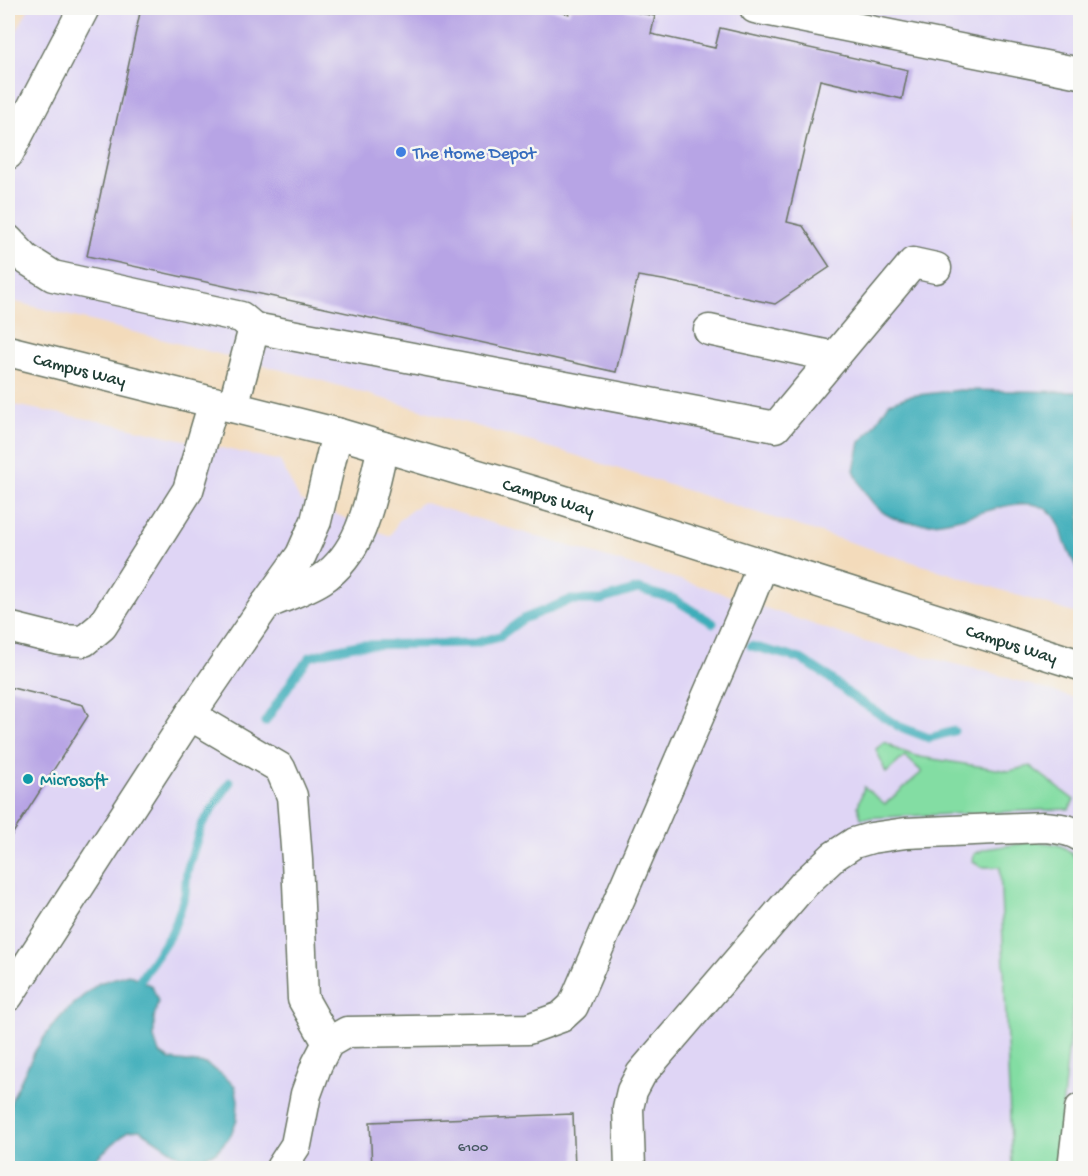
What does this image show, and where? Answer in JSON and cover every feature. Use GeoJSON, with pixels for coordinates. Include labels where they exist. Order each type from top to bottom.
{"type":"FeatureCollection","features":[{"type":"Feature","properties":{"kind":"street"},"geometry":{"type":"LineString","coordinates":[[8,154],[84,8]]}},
{"type":"Feature","properties":{"kind":"street"},"geometry":{"type":"LineString","coordinates":[[755,8],[1080,73]]}},
{"type":"Feature","properties":{"kind":"street"},"geometry":{"type":"LineString","coordinates":[[8,240],[26,259],[53,276],[242,316],[254,328],[776,427],[913,263],[936,268]]}},
{"type":"Feature","properties":{"kind":"street"},"geometry":{"type":"LineString","coordinates":[[8,627],[60,640],[84,641],[102,626],[188,490],[254,328]]}},
{"type":"Feature","properties":{"kind":"street"},"geometry":{"type":"LineString","coordinates":[[710,330],[834,357]]}},
{"type":"Feature","properties":{"kind":"street","name":"Campus Way"},"geometry":{"type":"LineString","coordinates":[[8,351],[337,433],[558,499],[1080,665]]}},
{"type":"Feature","properties":{"kind":"street"},"geometry":{"type":"LineString","coordinates":[[8,996],[190,716],[301,555],[316,521],[337,433]]}},
{"type":"Feature","properties":{"kind":"street"},"geometry":{"type":"LineString","coordinates":[[266,603],[322,579],[345,559],[358,536],[366,513],[383,447]]}},
{"type":"Feature","properties":{"kind":"street"},"geometry":{"type":"LineString","coordinates":[[281,1168],[296,1145],[306,1094],[317,1064],[328,1043],[346,1032],[528,1029],[561,1017],[573,1006],[674,777],[762,564]]}},
{"type":"Feature","properties":{"kind":"street"},"geometry":{"type":"LineString","coordinates":[[190,716],[280,768],[292,796],[303,999],[328,1043]]}},
{"type":"Feature","properties":{"kind":"street"},"geometry":{"type":"LineString","coordinates":[[630,1168],[628,1107],[632,1091],[641,1074],[804,884],[834,856],[862,840],[906,833],[1044,827],[1062,829],[1080,836]]}},
{"type":"Feature","properties":{"kind":"street"},"geometry":{"type":"LineString","coordinates":[[1073,1168],[1080,1109]]}},
{"type":"Feature","properties":{"kind":"shaded area"},"geometry":{"type":"Polygon","coordinates":[[[29,8],[1080,8],[1080,615],[562,451],[309,377],[8,300],[8,47],[29,8]]]}},
{"type":"Feature","properties":{"kind":"shaded area"},"geometry":{"type":"Polygon","coordinates":[[[8,404],[104,422],[280,461],[300,500],[390,536],[399,520],[422,502],[704,587],[865,642],[995,674],[1080,700],[1080,1168],[8,1168],[8,404]]]}},
{"type":"Feature","properties":{"kind":"green space"},"geometry":{"type":"Polygon","coordinates":[[[885,742],[898,750],[920,757],[1009,771],[1030,766],[1074,800],[1069,809],[861,818],[858,806],[864,787],[885,804],[922,772],[905,756],[886,773],[876,749],[885,742]]]}},
{"type":"Feature","properties":{"kind":"green space"},"geometry":{"type":"Polygon","coordinates":[[[1032,842],[1048,843],[1066,849],[1080,866],[1080,935],[1056,1168],[1012,1168],[1000,867],[982,867],[973,862],[974,854],[985,849],[1032,842]]]}},
{"type":"Feature","properties":{"kind":"water"},"geometry":{"type":"Polygon","coordinates":[[[960,390],[1080,392],[1080,572],[1068,551],[1057,519],[1041,506],[1012,505],[949,521],[913,523],[897,520],[882,511],[864,492],[854,470],[860,442],[873,428],[889,403],[909,396],[960,390]]]}},
{"type":"Feature","properties":{"kind":"water"},"geometry":{"type":"Polygon","coordinates":[[[128,974],[152,986],[158,1001],[154,1018],[154,1038],[159,1053],[170,1060],[206,1064],[235,1086],[238,1100],[237,1119],[231,1135],[216,1152],[200,1158],[184,1159],[140,1130],[128,1131],[85,1168],[17,1168],[9,1163],[8,1114],[11,1101],[35,1051],[50,1029],[83,996],[99,983],[128,974]]]}},
{"type":"Feature","properties":{"kind":"building","name":"The Home Depot"},"geometry":{"type":"Polygon","coordinates":[[[141,8],[541,8],[569,14],[571,8],[615,8],[655,16],[651,34],[715,48],[720,28],[908,70],[902,99],[820,80],[787,222],[803,226],[830,267],[775,304],[638,276],[616,372],[87,256],[141,8]]]}},
{"type":"Feature","properties":{"kind":"building","name":"Microsoft"},"geometry":{"type":"Polygon","coordinates":[[[8,687],[83,705],[88,716],[8,841],[8,687]]]}},
{"type":"Feature","properties":{"kind":"building"},"geometry":{"type":"Polygon","coordinates":[[[573,1114],[575,1168],[372,1168],[370,1122],[573,1114]]]}},
{"type":"Feature","properties":{"kind":"waterway"},"geometry":{"type":"LineString","coordinates":[[265,722],[310,657],[330,651],[358,645],[476,643],[500,636],[523,619],[570,600],[601,600],[638,589],[674,599],[713,623]]}},
{"type":"Feature","properties":{"kind":"waterway"},"geometry":{"type":"LineString","coordinates":[[751,646],[801,659],[898,726],[929,738],[954,731]]}},
{"type":"Feature","properties":{"kind":"waterway"},"geometry":{"type":"LineString","coordinates":[[140,980],[172,932],[185,894],[187,871],[201,826],[230,782]]}},
{"type":"Feature","properties":{"kind":"place","name":"The Home Depot"},"geometry":{"type":"Point","coordinates":[401,152]}},
{"type":"Feature","properties":{"kind":"place","name":"Microsoft"},"geometry":{"type":"Point","coordinates":[28,779]}}]}
